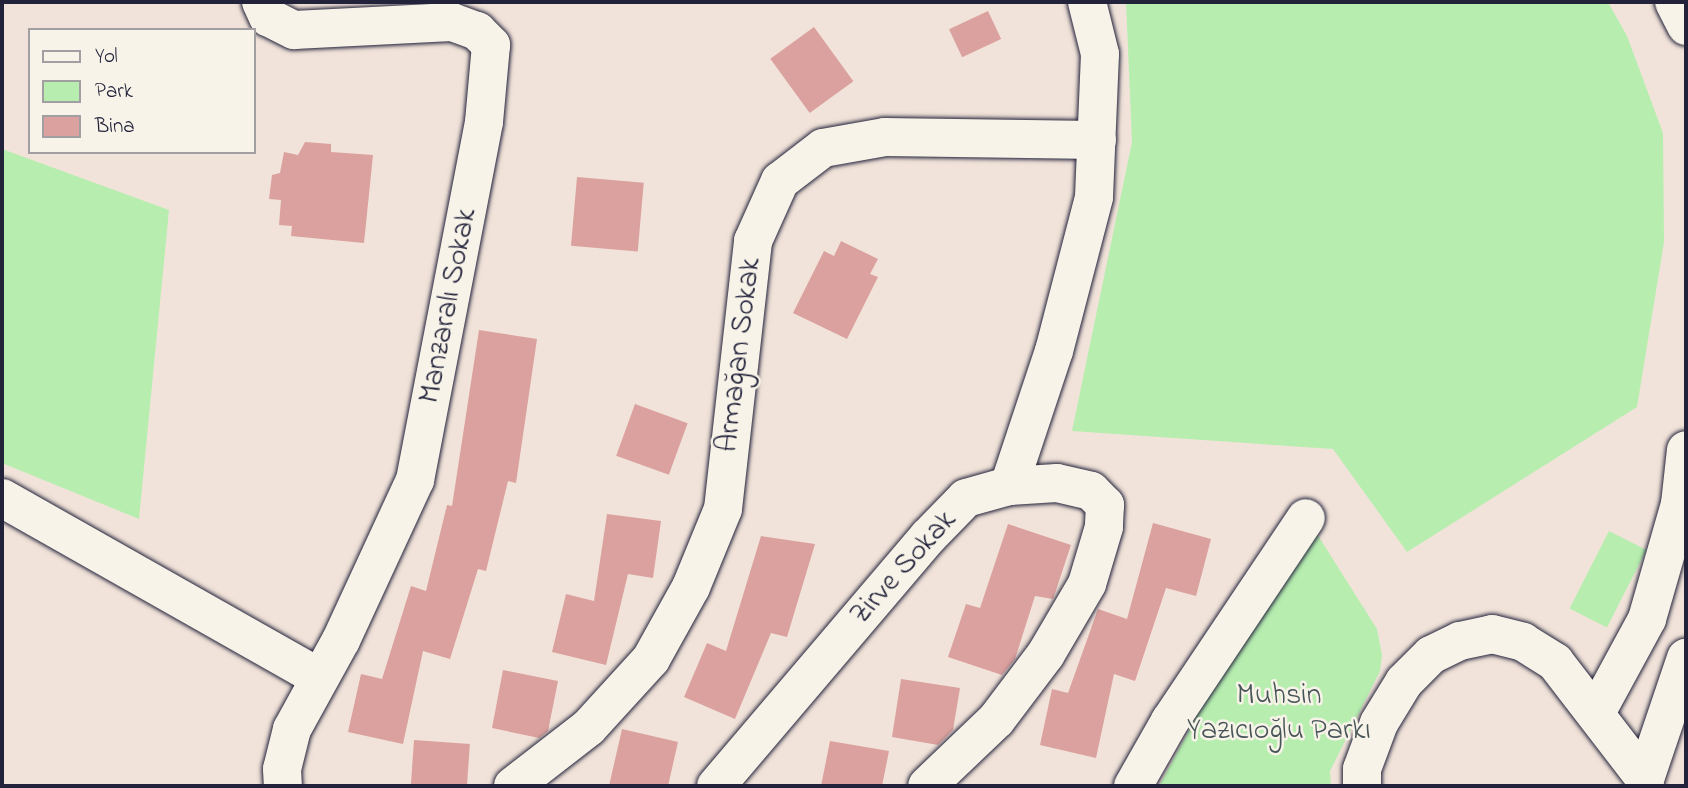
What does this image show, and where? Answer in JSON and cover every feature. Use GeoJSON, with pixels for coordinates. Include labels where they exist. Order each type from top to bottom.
{"type":"FeatureCollection","features":[{"type":"Feature","properties":{"kind":"street","name":"Manzaralı Sokak"},"geometry":{"type":"LineString","coordinates":[[261,2],[268,17],[294,30],[452,22],[477,31],[491,45],[484,122],[415,480],[320,678],[292,729],[283,786]]}},
{"type":"Feature","properties":{"kind":"street"},"geometry":{"type":"LineString","coordinates":[[1009,486],[1054,351],[1094,197],[1100,54],[1087,2]]}},
{"type":"Feature","properties":{"kind":"street"},"geometry":{"type":"LineString","coordinates":[[1675,2],[1686,26]]}},
{"type":"Feature","properties":{"kind":"street","name":"Armağan Sokak"},"geometry":{"type":"LineString","coordinates":[[513,786],[589,727],[651,659],[691,587],[723,509],[753,241],[780,181],[823,148],[885,137],[1097,140]]}},
{"type":"Feature","properties":{"kind":"street"},"geometry":{"type":"LineString","coordinates":[[1596,713],[1647,620],[1680,504],[1686,450]]}},
{"type":"Feature","properties":{"kind":"street","name":"Zirve Sokak"},"geometry":{"type":"LineString","coordinates":[[716,786],[928,537],[966,498],[1009,486],[1057,483],[1091,491],[1105,505],[1104,527],[1087,584],[1046,654],[996,720],[927,786]]}},
{"type":"Feature","properties":{"kind":"street"},"geometry":{"type":"LineString","coordinates":[[2,498],[320,678]]}},
{"type":"Feature","properties":{"kind":"street"},"geometry":{"type":"LineString","coordinates":[[1133,786],[1170,721],[1307,518]]}},
{"type":"Feature","properties":{"kind":"street"},"geometry":{"type":"LineString","coordinates":[[1362,786],[1362,769],[1379,723],[1404,682],[1431,655],[1460,641],[1492,634],[1523,642],[1555,662],[1596,713],[1620,752],[1658,782],[1686,658]]}},
{"type":"Feature","properties":{"kind":"green space"},"geometry":{"type":"Polygon","coordinates":[[[1126,2],[1608,2],[1627,36],[1663,133],[1664,242],[1637,407],[1407,552],[1333,449],[1072,431],[1132,142],[1126,2]]]}},
{"type":"Feature","properties":{"kind":"green space"},"geometry":{"type":"Polygon","coordinates":[[[2,149],[169,210],[139,519],[2,463],[2,149]]]}},
{"type":"Feature","properties":{"kind":"green space","name":"Muhsin Yazıcıoğlu Parkı"},"geometry":{"type":"Polygon","coordinates":[[[1312,526],[1377,629],[1382,655],[1380,671],[1330,771],[1331,786],[1159,786],[1231,652],[1312,526]]]}},
{"type":"Feature","properties":{"kind":"green space"},"geometry":{"type":"Polygon","coordinates":[[[1609,531],[1646,550],[1607,628],[1570,609],[1609,531]]]}},
{"type":"Feature","properties":{"kind":"building"},"geometry":{"type":"Polygon","coordinates":[[[988,11],[1001,39],[962,57],[949,29],[988,11]]]}},
{"type":"Feature","properties":{"kind":"building"},"geometry":{"type":"Polygon","coordinates":[[[814,27],[853,81],[810,113],[770,59],[814,27]]]}},
{"type":"Feature","properties":{"kind":"building"},"geometry":{"type":"Polygon","coordinates":[[[305,142],[331,144],[331,152],[373,155],[364,243],[291,236],[292,226],[279,225],[281,200],[269,199],[272,175],[280,173],[284,152],[298,155],[305,142]]]}},
{"type":"Feature","properties":{"kind":"building"},"geometry":{"type":"Polygon","coordinates":[[[577,177],[644,183],[638,252],[571,246],[577,177]]]}},
{"type":"Feature","properties":{"kind":"building"},"geometry":{"type":"Polygon","coordinates":[[[841,241],[878,259],[870,274],[878,277],[847,339],[793,313],[824,251],[834,256],[841,241]]]}},
{"type":"Feature","properties":{"kind":"building"},"geometry":{"type":"Polygon","coordinates":[[[479,330],[537,339],[516,483],[508,481],[486,571],[478,569],[450,659],[423,651],[403,744],[348,732],[361,674],[382,679],[411,586],[426,591],[447,505],[452,506],[479,330]]]}},
{"type":"Feature","properties":{"kind":"building"},"geometry":{"type":"Polygon","coordinates":[[[635,404],[688,423],[669,475],[616,456],[635,404]]]}},
{"type":"Feature","properties":{"kind":"building"},"geometry":{"type":"Polygon","coordinates":[[[607,514],[661,521],[653,578],[628,574],[606,665],[552,652],[566,594],[594,601],[607,514]]]}},
{"type":"Feature","properties":{"kind":"building"},"geometry":{"type":"Polygon","coordinates":[[[1153,523],[1211,539],[1196,596],[1166,588],[1135,681],[1114,674],[1096,758],[1040,745],[1052,689],[1068,693],[1098,609],[1127,619],[1153,523]]]}},
{"type":"Feature","properties":{"kind":"building"},"geometry":{"type":"Polygon","coordinates":[[[1008,524],[1071,545],[1053,599],[1035,596],[1015,659],[1002,675],[948,657],[966,604],[980,608],[1008,524]]]}},
{"type":"Feature","properties":{"kind":"building"},"geometry":{"type":"Polygon","coordinates":[[[761,536],[815,544],[787,637],[771,633],[735,719],[684,697],[707,643],[726,651],[761,536]]]}},
{"type":"Feature","properties":{"kind":"building"},"geometry":{"type":"Polygon","coordinates":[[[503,670],[558,681],[548,731],[539,738],[492,728],[503,670]]]}},
{"type":"Feature","properties":{"kind":"building"},"geometry":{"type":"Polygon","coordinates":[[[901,679],[960,688],[953,730],[938,745],[892,737],[901,679]]]}},
{"type":"Feature","properties":{"kind":"building"},"geometry":{"type":"Polygon","coordinates":[[[622,729],[678,742],[668,786],[609,786],[622,729]]]}},
{"type":"Feature","properties":{"kind":"building"},"geometry":{"type":"Polygon","coordinates":[[[414,740],[470,744],[467,786],[411,786],[414,740]]]}},
{"type":"Feature","properties":{"kind":"building"},"geometry":{"type":"Polygon","coordinates":[[[830,741],[889,751],[882,786],[821,786],[830,741]]]}}]}
